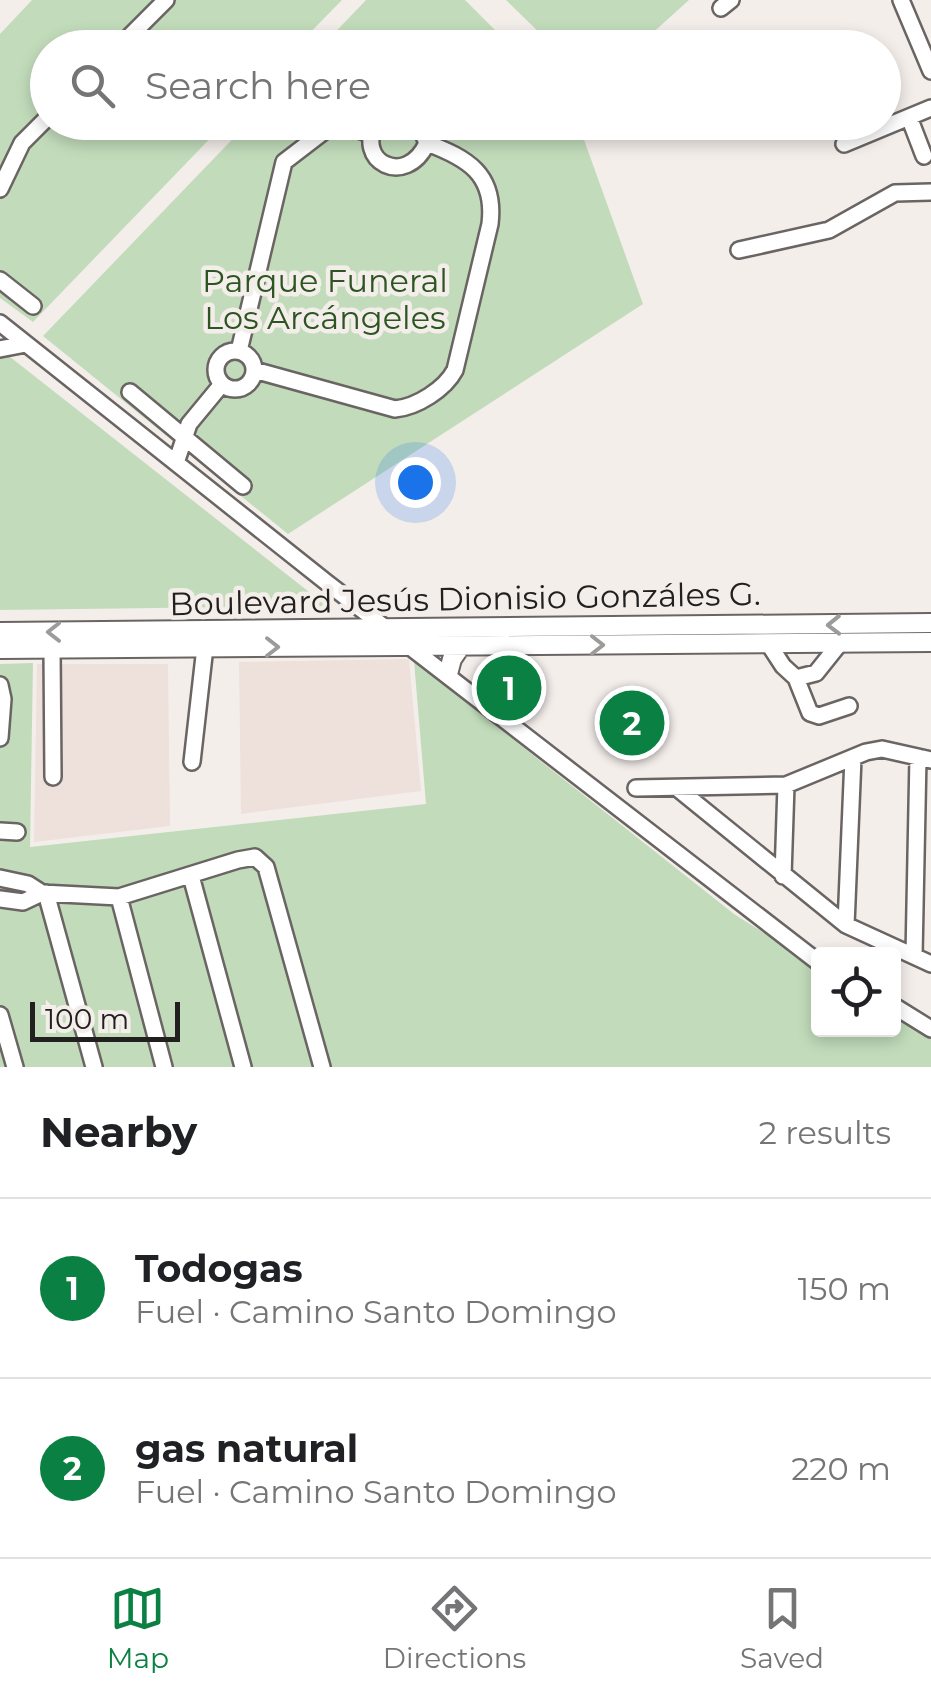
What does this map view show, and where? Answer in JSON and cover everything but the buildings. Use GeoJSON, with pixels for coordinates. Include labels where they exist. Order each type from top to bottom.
{"type":"FeatureCollection","features":[{"type":"Feature","properties":{"kind":"main road","name":"Boulevard Jesús Dionisio Gonzáles G."},"geometry":{"type":"LineString","coordinates":[[0,632],[931,624]]}},
{"type":"Feature","properties":{"kind":"main road","name":"Boulevard Jesús Dionisio Gonzáles G."},"geometry":{"type":"LineString","coordinates":[[0,649],[931,642]]}},
{"type":"Feature","properties":{"kind":"main road"},"geometry":{"type":"LineString","coordinates":[[448,674],[461,646]]}},
{"type":"Feature","properties":{"kind":"street"},"geometry":{"type":"LineString","coordinates":[[136,30],[166,0]]}},
{"type":"Feature","properties":{"kind":"street"},"geometry":{"type":"LineString","coordinates":[[901,0],[931,70]]}},
{"type":"Feature","properties":{"kind":"street"},"geometry":{"type":"LineString","coordinates":[[901,120],[931,108]]}},
{"type":"Feature","properties":{"kind":"street"},"geometry":{"type":"LineString","coordinates":[[909,117],[924,156]]}},
{"type":"Feature","properties":{"kind":"street"},"geometry":{"type":"LineString","coordinates":[[0,189],[30,135]]}},
{"type":"Feature","properties":{"kind":"street"},"geometry":{"type":"LineString","coordinates":[[239,352],[284,162],[313,140]]}},
{"type":"Feature","properties":{"kind":"street"},"geometry":{"type":"LineString","coordinates":[[373,140],[376,158],[391,167],[416,161],[426,143]]}},
{"type":"Feature","properties":{"kind":"street"},"geometry":{"type":"LineString","coordinates":[[254,370],[396,409],[415,404],[449,380],[455,370],[490,224],[491,204],[479,175],[466,160],[425,140]]}},
{"type":"Feature","properties":{"kind":"street"},"geometry":{"type":"LineString","coordinates":[[844,144],[854,140]]}},
{"type":"Feature","properties":{"kind":"street"},"geometry":{"type":"LineString","coordinates":[[739,250],[829,230],[894,193],[931,192]]}},
{"type":"Feature","properties":{"kind":"street"},"geometry":{"type":"LineString","coordinates":[[0,280],[34,306]]}},
{"type":"Feature","properties":{"kind":"street"},"geometry":{"type":"LineString","coordinates":[[0,323],[811,957]]}},
{"type":"Feature","properties":{"kind":"street"},"geometry":{"type":"LineString","coordinates":[[0,349],[26,344]]}},
{"type":"Feature","properties":{"kind":"street"},"geometry":{"type":"LineString","coordinates":[[239,352],[249,358],[254,370],[245,386],[233,389],[222,384],[216,373],[218,361],[227,353],[239,352]]}},
{"type":"Feature","properties":{"kind":"street"},"geometry":{"type":"LineString","coordinates":[[176,463],[184,435],[196,414],[222,384]]}},
{"type":"Feature","properties":{"kind":"street"},"geometry":{"type":"LineString","coordinates":[[130,392],[243,486]]}},
{"type":"Feature","properties":{"kind":"street"},"geometry":{"type":"LineString","coordinates":[[768,643],[796,678],[814,716],[849,706]]}},
{"type":"Feature","properties":{"kind":"street"},"geometry":{"type":"LineString","coordinates":[[796,678],[812,676],[820,670],[840,643]]}},
{"type":"Feature","properties":{"kind":"street"},"geometry":{"type":"LineString","coordinates":[[192,762],[205,646]]}},
{"type":"Feature","properties":{"kind":"street"},"geometry":{"type":"LineString","coordinates":[[480,698],[514,675],[525,646]]}},
{"type":"Feature","properties":{"kind":"street"},"geometry":{"type":"LineString","coordinates":[[52,649],[53,777]]}},
{"type":"Feature","properties":{"kind":"street"},"geometry":{"type":"LineString","coordinates":[[506,718],[527,689],[514,675]]}},
{"type":"Feature","properties":{"kind":"street"},"geometry":{"type":"LineString","coordinates":[[0,685],[0,738]]}},
{"type":"Feature","properties":{"kind":"street"},"geometry":{"type":"LineString","coordinates":[[636,788],[786,784],[882,749],[924,759],[924,853],[914,956]]}},
{"type":"Feature","properties":{"kind":"street"},"geometry":{"type":"LineString","coordinates":[[846,925],[853,758]]}},
{"type":"Feature","properties":{"kind":"street"},"geometry":{"type":"LineString","coordinates":[[783,876],[786,784]]}},
{"type":"Feature","properties":{"kind":"street"},"geometry":{"type":"LineString","coordinates":[[678,788],[846,925],[931,964]]}},
{"type":"Feature","properties":{"kind":"street"},"geometry":{"type":"LineString","coordinates":[[0,831],[18,832]]}},
{"type":"Feature","properties":{"kind":"street"},"geometry":{"type":"LineString","coordinates":[[0,899],[22,902],[44,893],[119,897],[255,858],[266,867],[322,1067]]}},
{"type":"Feature","properties":{"kind":"street"},"geometry":{"type":"LineString","coordinates":[[191,876],[242,1067]]}},
{"type":"Feature","properties":{"kind":"street"},"geometry":{"type":"LineString","coordinates":[[0,878],[28,884],[44,893],[94,1067]]}},
{"type":"Feature","properties":{"kind":"street"},"geometry":{"type":"LineString","coordinates":[[119,897],[164,1067]]}},
{"type":"Feature","properties":{"kind":"street"},"geometry":{"type":"LineString","coordinates":[[901,1010],[931,1028]]}},
{"type":"Feature","properties":{"kind":"street"},"geometry":{"type":"LineString","coordinates":[[0,1016],[15,1067]]}},
{"type":"Feature","properties":{"kind":"shaded area"},"geometry":{"type":"Polygon","coordinates":[[[409,659],[421,791],[241,814],[239,662],[409,659]]]}},
{"type":"Feature","properties":{"kind":"shaded area"},"geometry":{"type":"Polygon","coordinates":[[[37,664],[168,664],[170,826],[34,842],[37,664]]]}},
{"type":"Feature","properties":{"kind":"green space"},"geometry":{"type":"Polygon","coordinates":[[[32,0],[342,0],[313,30],[30,30],[30,140],[209,140],[33,322],[0,298],[0,34],[32,0]]]}},
{"type":"Feature","properties":{"kind":"green space"},"geometry":{"type":"Polygon","coordinates":[[[366,0],[465,0],[495,30],[337,30],[366,0]]]}},
{"type":"Feature","properties":{"kind":"green space"},"geometry":{"type":"Polygon","coordinates":[[[506,0],[689,0],[656,30],[537,30],[506,0]]]}},
{"type":"Feature","properties":{"kind":"green space","name":"Parque Funeral Los Arcángeles"},"geometry":{"type":"Polygon","coordinates":[[[232,140],[584,140],[643,304],[288,534],[43,336],[232,140]]]}},
{"type":"Feature","properties":{"kind":"green space"},"geometry":{"type":"Polygon","coordinates":[[[0,349],[327,606],[0,610],[0,349]]]}},
{"type":"Feature","properties":{"kind":"green space"},"geometry":{"type":"Polygon","coordinates":[[[414,661],[734,914],[811,963],[811,1037],[901,1037],[901,1019],[931,1038],[931,1067],[0,1067],[0,664],[33,663],[30,847],[426,804],[414,661]]]}},
{"type":"Feature","properties":{"kind":"place","name":"Todogas"},"geometry":{"type":"Point","coordinates":[509,688]}},
{"type":"Feature","properties":{"kind":"place","name":"gas natural"},"geometry":{"type":"Point","coordinates":[632,723]}}]}
